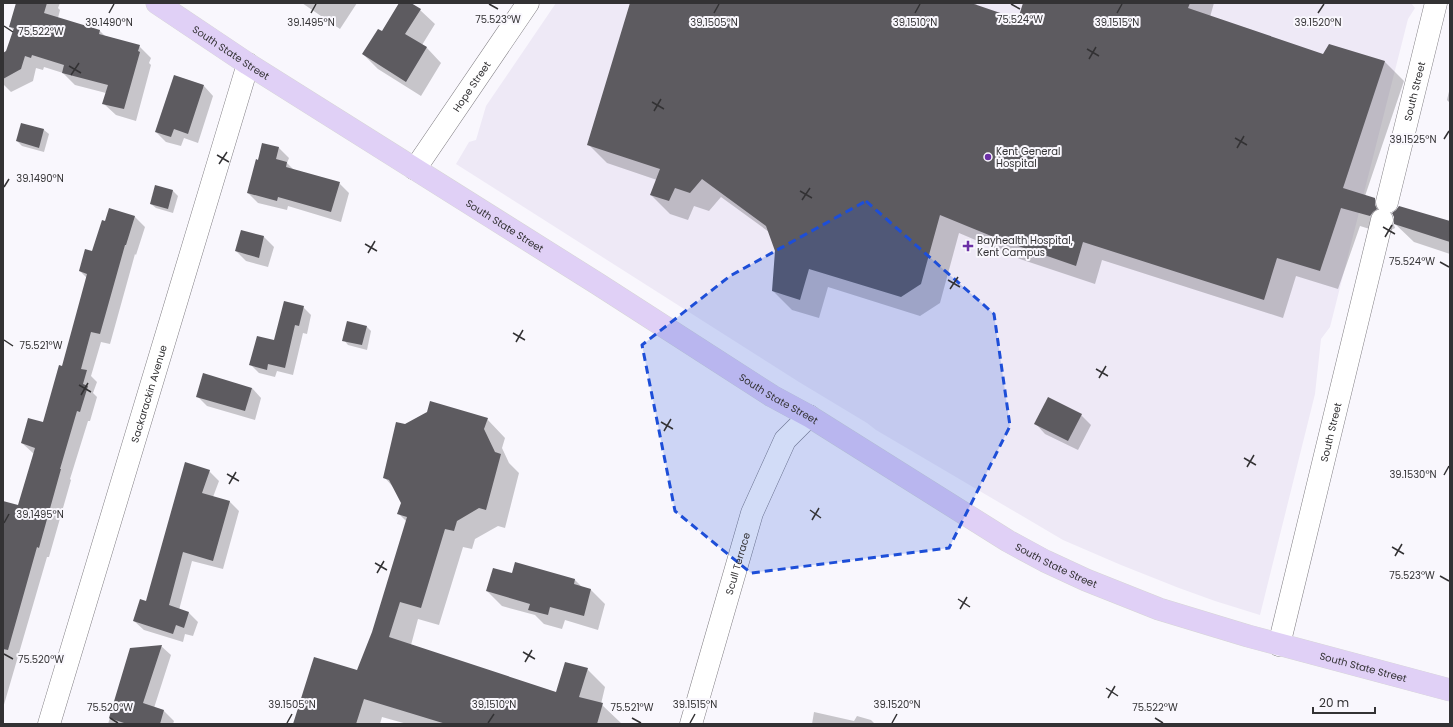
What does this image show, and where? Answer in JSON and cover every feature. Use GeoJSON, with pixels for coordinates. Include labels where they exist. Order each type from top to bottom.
{"type":"FeatureCollection","features":[{"type":"Feature","properties":{"kind":"main road","name":"South State Street"},"geometry":{"type":"LineString","coordinates":[[157,3],[248,64],[598,284],[772,396],[809,416],[1008,541],[1045,561],[1100,586],[1159,609],[1279,645],[1450,690]]}},
{"type":"Feature","properties":{"kind":"street","name":"Hope Street"},"geometry":{"type":"LineString","coordinates":[[415,169],[528,3]]}},
{"type":"Feature","properties":{"kind":"street","name":"South Street"},"geometry":{"type":"LineString","coordinates":[[1279,645],[1436,3]]}},
{"type":"Feature","properties":{"kind":"street","name":"Sackarackin Avenue"},"geometry":{"type":"LineString","coordinates":[[49,724],[248,64]]}},
{"type":"Feature","properties":{"kind":"street","name":"Scull Terrace"},"geometry":{"type":"LineString","coordinates":[[691,724],[752,513],[785,440],[809,416]]}},
{"type":"Feature","properties":{"kind":"highlighted area"},"geometry":{"type":"Polygon","coordinates":[[[866,201],[994,314],[1010,426],[949,548],[751,573],[675,511],[642,345],[730,276],[866,201]]]}},
{"type":"Feature","properties":{"kind":"shaded area","name":"Bayhealth Hospital, Kent Campus"},"geometry":{"type":"Polygon","coordinates":[[[556,3],[1411,3],[1415,8],[1408,19],[1330,327],[1321,339],[1315,394],[1260,615],[1179,588],[1063,540],[876,430],[456,164],[469,142],[476,140],[486,106],[556,3]]]}},
{"type":"Feature","properties":{"kind":"building"},"geometry":{"type":"Polygon","coordinates":[[[16,3],[47,3],[44,13],[100,30],[99,34],[140,45],[138,51],[140,52],[124,109],[102,104],[108,85],[62,73],[64,65],[32,55],[31,58],[25,56],[21,69],[3,79],[3,53],[6,51],[14,28],[9,27],[16,3]]]}},
{"type":"Feature","properties":{"kind":"building"},"geometry":{"type":"Polygon","coordinates":[[[399,3],[411,3],[421,9],[405,34],[427,47],[406,82],[362,54],[378,29],[382,31],[399,3]]]}},
{"type":"Feature","properties":{"kind":"building","name":"Kent General Hospital"},"geometry":{"type":"Polygon","coordinates":[[[630,3],[971,3],[1018,19],[1023,3],[1190,3],[1188,8],[1323,54],[1329,44],[1385,61],[1343,188],[1375,198],[1375,205],[1377,209],[1370,216],[1341,208],[1320,271],[1277,258],[1264,300],[1083,242],[1076,266],[1001,240],[940,215],[921,284],[901,297],[809,269],[800,300],[772,291],[775,251],[766,226],[702,179],[690,193],[675,188],[669,201],[650,195],[660,169],[587,145],[630,3]]]}},
{"type":"Feature","properties":{"kind":"building"},"geometry":{"type":"Polygon","coordinates":[[[174,75],[204,85],[188,134],[174,129],[171,137],[155,132],[174,75]]]}},
{"type":"Feature","properties":{"kind":"building"},"geometry":{"type":"Polygon","coordinates":[[[21,123],[44,129],[39,148],[16,141],[21,123]]]}},
{"type":"Feature","properties":{"kind":"building"},"geometry":{"type":"Polygon","coordinates":[[[262,143],[279,147],[276,159],[287,162],[286,167],[340,182],[331,212],[278,197],[277,201],[247,193],[262,143]]]}},
{"type":"Feature","properties":{"kind":"building"},"geometry":{"type":"Polygon","coordinates":[[[155,185],[173,190],[168,209],[150,204],[155,185]]]}},
{"type":"Feature","properties":{"kind":"building"},"geometry":{"type":"Polygon","coordinates":[[[1399,206],[1450,221],[1450,242],[1394,224],[1394,217],[1392,213],[1399,206]]]}},
{"type":"Feature","properties":{"kind":"building"},"geometry":{"type":"Polygon","coordinates":[[[109,208],[135,216],[125,245],[100,334],[91,332],[81,369],[87,370],[83,384],[88,386],[80,412],[77,411],[39,548],[37,547],[8,650],[3,649],[3,501],[18,505],[35,448],[21,443],[28,418],[43,422],[59,365],[62,366],[87,274],[79,271],[85,249],[92,251],[102,220],[105,221],[109,208]]]}},
{"type":"Feature","properties":{"kind":"building"},"geometry":{"type":"Polygon","coordinates":[[[241,230],[264,236],[259,258],[235,251],[241,230]]]}},
{"type":"Feature","properties":{"kind":"building"},"geometry":{"type":"Polygon","coordinates":[[[284,301],[304,306],[299,326],[295,325],[285,368],[268,364],[267,370],[249,365],[257,336],[274,340],[284,301]]]}},
{"type":"Feature","properties":{"kind":"building"},"geometry":{"type":"Polygon","coordinates":[[[347,321],[367,326],[362,345],[342,341],[347,321]]]}},
{"type":"Feature","properties":{"kind":"building"},"geometry":{"type":"Polygon","coordinates":[[[203,373],[252,388],[245,411],[196,397],[203,373]]]}},
{"type":"Feature","properties":{"kind":"building"},"geometry":{"type":"Polygon","coordinates":[[[1048,397],[1082,414],[1068,441],[1034,424],[1048,397]]]}},
{"type":"Feature","properties":{"kind":"building"},"geometry":{"type":"Polygon","coordinates":[[[430,401],[488,418],[484,429],[495,452],[501,454],[486,510],[479,508],[457,521],[454,531],[445,529],[421,608],[400,602],[389,637],[556,692],[565,662],[588,668],[579,697],[603,703],[597,724],[446,724],[364,699],[356,724],[293,724],[314,657],[357,670],[372,632],[407,517],[397,514],[401,503],[389,480],[383,478],[396,422],[405,424],[427,412],[430,401]]]}},
{"type":"Feature","properties":{"kind":"building"},"geometry":{"type":"Polygon","coordinates":[[[185,462],[210,470],[202,493],[230,501],[213,561],[183,552],[169,605],[189,612],[184,628],[176,625],[173,634],[133,621],[140,599],[146,601],[185,462]]]}},
{"type":"Feature","properties":{"kind":"building"},"geometry":{"type":"Polygon","coordinates":[[[515,562],[575,579],[574,584],[591,589],[584,616],[550,607],[548,615],[528,610],[530,604],[486,591],[493,568],[512,573],[515,562]]]}},
{"type":"Feature","properties":{"kind":"building"},"geometry":{"type":"Polygon","coordinates":[[[162,645],[143,703],[164,710],[160,724],[127,724],[109,718],[130,648],[162,645]]]}},
{"type":"Feature","properties":{"kind":"place","name":"Kent General Hospital"},"geometry":{"type":"Point","coordinates":[988,157]}},
{"type":"Feature","properties":{"kind":"place","name":"Bayhealth Hospital, Kent Campus"},"geometry":{"type":"Point","coordinates":[968,246]}}]}
